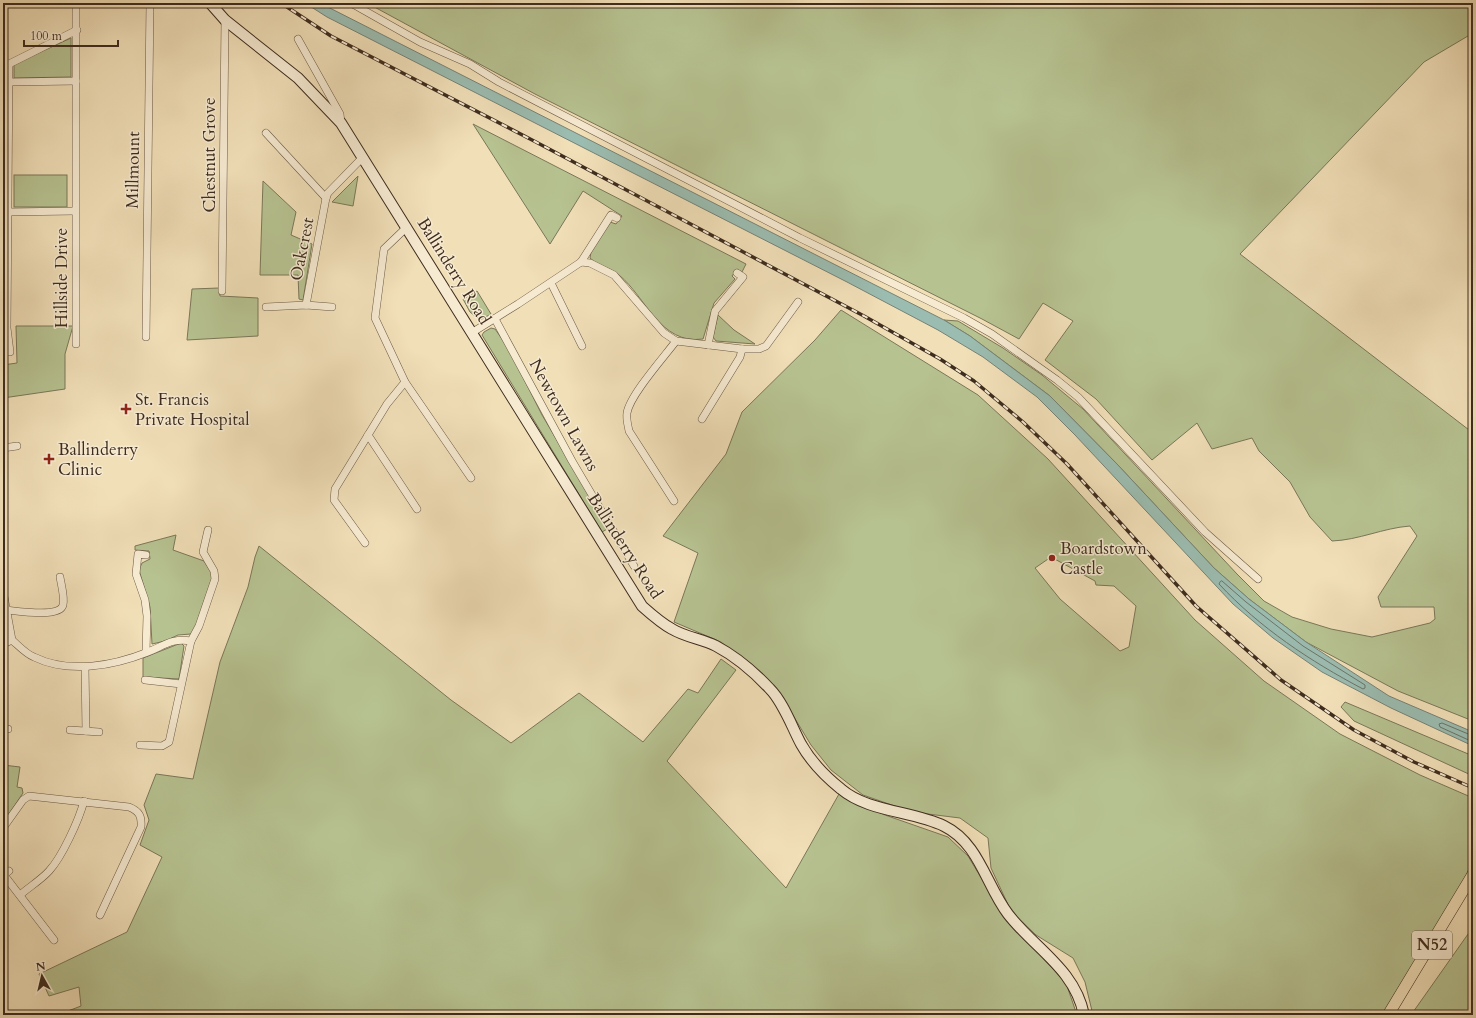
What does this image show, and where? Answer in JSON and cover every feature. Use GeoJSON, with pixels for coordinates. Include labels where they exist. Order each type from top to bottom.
{"type":"FeatureCollection","features":[{"type":"Feature","properties":{"kind":"main road","name":"N52"},"geometry":{"type":"LineString","coordinates":[[1388,1015],[1416,971],[1473,874]]}},
{"type":"Feature","properties":{"kind":"street","name":"Hillside Drive"},"geometry":{"type":"LineString","coordinates":[[76,3],[76,344]]}},
{"type":"Feature","properties":{"kind":"street","name":"Millmount"},"geometry":{"type":"LineString","coordinates":[[146,337],[150,3]]}},
{"type":"Feature","properties":{"kind":"street","name":"Ballinderry Road"},"geometry":{"type":"LineString","coordinates":[[210,3],[225,20],[298,78],[341,123],[407,226],[642,606],[672,630],[716,646],[744,666],[771,690],[802,746],[826,775],[842,790],[858,800],[943,826],[956,834],[980,862],[1007,913],[1034,943],[1047,953],[1068,976],[1079,996],[1084,1015]]}},
{"type":"Feature","properties":{"kind":"street"},"geometry":{"type":"LineString","coordinates":[[351,3],[420,42],[470,64],[499,82],[800,238],[964,318],[992,334],[1057,380],[1078,397],[1205,532],[1258,579]]}},
{"type":"Feature","properties":{"kind":"street","name":"Chestnut Grove"},"geometry":{"type":"LineString","coordinates":[[222,291],[225,20]]}},
{"type":"Feature","properties":{"kind":"street"},"geometry":{"type":"LineString","coordinates":[[10,352],[7,328],[9,82],[6,65],[76,30]]}},
{"type":"Feature","properties":{"kind":"street"},"geometry":{"type":"LineString","coordinates":[[298,39],[340,114],[341,123]]}},
{"type":"Feature","properties":{"kind":"street"},"geometry":{"type":"LineString","coordinates":[[9,82],[76,81]]}},
{"type":"Feature","properties":{"kind":"street","name":"Oakcrest"},"geometry":{"type":"LineString","coordinates":[[266,133],[326,198]]}},
{"type":"Feature","properties":{"kind":"street","name":"Oakcrest"},"geometry":{"type":"LineString","coordinates":[[306,305],[326,198],[328,193],[363,157]]}},
{"type":"Feature","properties":{"kind":"street","name":"Hillside Drive"},"geometry":{"type":"LineString","coordinates":[[8,212],[75,211]]}},
{"type":"Feature","properties":{"kind":"street"},"geometry":{"type":"LineString","coordinates":[[473,332],[551,283],[581,262],[611,215],[617,218]]}},
{"type":"Feature","properties":{"kind":"street"},"geometry":{"type":"LineString","coordinates":[[407,226],[384,249],[375,318],[405,382],[471,478]]}},
{"type":"Feature","properties":{"kind":"street"},"geometry":{"type":"LineString","coordinates":[[581,262],[590,263],[614,275],[664,333],[676,341],[742,350],[759,349],[766,346],[798,302]]}},
{"type":"Feature","properties":{"kind":"street"},"geometry":{"type":"LineString","coordinates":[[708,345],[715,311],[743,277],[737,273]]}},
{"type":"Feature","properties":{"kind":"street"},"geometry":{"type":"LineString","coordinates":[[551,283],[582,346]]}},
{"type":"Feature","properties":{"kind":"street","name":"Oakcrest"},"geometry":{"type":"LineString","coordinates":[[266,307],[306,305],[332,308]]}},
{"type":"Feature","properties":{"kind":"street","name":"Newtown Lawns"},"geometry":{"type":"LineString","coordinates":[[495,319],[572,461],[634,566]]}},
{"type":"Feature","properties":{"kind":"street"},"geometry":{"type":"LineString","coordinates":[[674,501],[629,431],[627,411],[637,394],[676,341]]}},
{"type":"Feature","properties":{"kind":"street"},"geometry":{"type":"LineString","coordinates":[[702,419],[740,357],[742,350]]}},
{"type":"Feature","properties":{"kind":"street"},"geometry":{"type":"LineString","coordinates":[[365,543],[334,500],[335,489],[388,404],[405,382]]}},
{"type":"Feature","properties":{"kind":"street"},"geometry":{"type":"LineString","coordinates":[[368,436],[417,509]]}},
{"type":"Feature","properties":{"kind":"street"},"geometry":{"type":"LineString","coordinates":[[3,448],[17,446]]}},
{"type":"Feature","properties":{"kind":"street"},"geometry":{"type":"LineString","coordinates":[[140,745],[162,746],[169,742],[191,641],[199,626],[215,579],[214,572],[203,552],[206,532]]}},
{"type":"Feature","properties":{"kind":"street"},"geometry":{"type":"LineString","coordinates":[[146,555],[138,554],[136,574],[145,600],[147,616],[146,652]]}},
{"type":"Feature","properties":{"kind":"street"},"geometry":{"type":"LineString","coordinates":[[6,610],[50,613],[61,609],[64,604],[60,577]]}},
{"type":"Feature","properties":{"kind":"street"},"geometry":{"type":"LineString","coordinates":[[3,591],[12,640],[32,657],[55,665],[85,666],[110,664],[178,639],[191,641]]}},
{"type":"Feature","properties":{"kind":"street"},"geometry":{"type":"LineString","coordinates":[[3,644],[12,640]]}},
{"type":"Feature","properties":{"kind":"street"},"geometry":{"type":"LineString","coordinates":[[85,666],[86,731]]}},
{"type":"Feature","properties":{"kind":"street"},"geometry":{"type":"LineString","coordinates":[[145,680],[181,684]]}},
{"type":"Feature","properties":{"kind":"street"},"geometry":{"type":"LineString","coordinates":[[70,730],[99,732]]}},
{"type":"Feature","properties":{"kind":"street"},"geometry":{"type":"LineString","coordinates":[[3,828],[22,800],[28,796],[129,806],[136,810],[142,818],[141,827],[100,915]]}},
{"type":"Feature","properties":{"kind":"street"},"geometry":{"type":"LineString","coordinates":[[20,895],[48,872],[56,863],[81,812],[84,801]]}},
{"type":"Feature","properties":{"kind":"street"},"geometry":{"type":"LineString","coordinates":[[9,871],[4,875],[54,940]]}},
{"type":"Feature","properties":{"kind":"green space"},"geometry":{"type":"Polygon","coordinates":[[[367,3],[1473,3],[1473,33],[1424,62],[1240,254],[1473,433],[1473,721],[1398,691],[1306,642],[1249,599],[1214,568],[1117,464],[1050,396],[970,336],[944,320],[958,321],[1003,348],[1042,375],[1083,409],[1264,601],[1292,617],[1331,629],[1372,637],[1430,623],[1435,619],[1434,607],[1381,607],[1378,597],[1417,536],[1410,526],[1390,529],[1352,539],[1332,541],[1310,517],[1290,482],[1259,451],[1252,438],[1212,449],[1197,423],[1152,460],[1096,399],[1045,360],[1073,321],[1043,303],[1019,339],[535,94],[367,3]]]}},
{"type":"Feature","properties":{"kind":"green space"},"geometry":{"type":"Polygon","coordinates":[[[71,38],[71,77],[14,78],[14,64],[71,38]]]}},
{"type":"Feature","properties":{"kind":"green space"},"geometry":{"type":"Polygon","coordinates":[[[473,124],[746,264],[742,272],[737,269],[732,276],[735,279],[714,303],[703,339],[688,339],[676,335],[655,318],[629,284],[619,275],[590,258],[591,252],[610,222],[616,224],[622,216],[583,191],[550,244],[473,124]]]}},
{"type":"Feature","properties":{"kind":"green space"},"geometry":{"type":"Polygon","coordinates":[[[14,175],[67,175],[67,207],[14,207],[14,175]]]}},
{"type":"Feature","properties":{"kind":"green space"},"geometry":{"type":"Polygon","coordinates":[[[358,176],[353,206],[332,202],[358,176]]]}},
{"type":"Feature","properties":{"kind":"green space"},"geometry":{"type":"Polygon","coordinates":[[[263,181],[296,212],[291,235],[312,244],[303,300],[299,299],[298,275],[260,275],[263,181]]]}},
{"type":"Feature","properties":{"kind":"green space"},"geometry":{"type":"Polygon","coordinates":[[[219,288],[220,296],[258,298],[258,336],[187,340],[192,289],[219,288]]]}},
{"type":"Feature","properties":{"kind":"green space"},"geometry":{"type":"Polygon","coordinates":[[[477,291],[491,314],[480,320],[470,312],[463,299],[477,291]]]}},
{"type":"Feature","properties":{"kind":"green space"},"geometry":{"type":"Polygon","coordinates":[[[841,310],[978,395],[1048,459],[1195,620],[1264,681],[1340,734],[1420,775],[1473,798],[1473,860],[1464,880],[1382,1015],[1093,1015],[1085,982],[1073,958],[1036,935],[1011,911],[991,868],[988,838],[960,818],[912,812],[863,795],[831,770],[811,745],[783,699],[768,680],[721,642],[674,622],[698,553],[663,536],[726,454],[742,412],[815,340],[841,310]],[[1051,557],[1035,568],[1060,599],[1120,651],[1129,647],[1136,606],[1114,586],[1096,585],[1095,581],[1051,557]]]}},
{"type":"Feature","properties":{"kind":"green space"},"geometry":{"type":"Polygon","coordinates":[[[718,315],[734,330],[755,344],[716,341],[713,337],[718,315]]]}},
{"type":"Feature","properties":{"kind":"green space"},"geometry":{"type":"Polygon","coordinates":[[[16,326],[73,326],[65,354],[65,389],[3,398],[3,365],[17,363],[16,326]]]}},
{"type":"Feature","properties":{"kind":"green space"},"geometry":{"type":"Polygon","coordinates":[[[491,328],[495,329],[509,349],[542,415],[609,528],[602,532],[482,335],[491,328]]]}},
{"type":"Feature","properties":{"kind":"green space"},"geometry":{"type":"Polygon","coordinates":[[[176,535],[173,550],[204,561],[213,575],[194,631],[191,634],[178,635],[165,641],[152,644],[150,607],[139,570],[142,563],[150,559],[149,551],[135,550],[135,546],[176,535]]]}},
{"type":"Feature","properties":{"kind":"green space"},"geometry":{"type":"Polygon","coordinates":[[[259,546],[451,700],[511,743],[579,693],[643,742],[688,689],[698,693],[721,659],[736,670],[667,761],[786,888],[839,794],[885,815],[948,837],[968,856],[1004,916],[1066,983],[1077,1015],[69,1015],[68,1011],[81,1006],[79,987],[49,996],[39,974],[127,932],[162,857],[140,845],[149,820],[144,805],[156,774],[193,779],[220,662],[248,587],[259,546]]]}},
{"type":"Feature","properties":{"kind":"green space"},"geometry":{"type":"Polygon","coordinates":[[[181,643],[184,646],[179,679],[143,677],[143,658],[181,643]]]}},
{"type":"Feature","properties":{"kind":"green space"},"geometry":{"type":"Polygon","coordinates":[[[1345,702],[1473,756],[1473,776],[1354,721],[1341,707],[1345,702]]]}},
{"type":"Feature","properties":{"kind":"green space"},"geometry":{"type":"Polygon","coordinates":[[[3,765],[20,767],[17,787],[22,788],[23,793],[3,823],[3,765]]]}},
{"type":"Feature","properties":{"kind":"green space"},"geometry":{"type":"Polygon","coordinates":[[[1473,927],[1473,1015],[1411,1015],[1473,927]]]}},
{"type":"Feature","properties":{"kind":"water"},"geometry":{"type":"Polygon","coordinates":[[[305,3],[320,3],[944,320],[970,336],[1050,396],[1117,464],[1214,568],[1249,599],[1306,642],[1389,696],[1473,732],[1473,746],[1391,708],[1322,672],[1273,638],[1233,604],[1075,435],[1037,397],[983,357],[938,330],[847,282],[327,17],[305,3]]]}},
{"type":"Feature","properties":{"kind":"railway"},"geometry":{"type":"LineString","coordinates":[[281,3],[331,36],[534,141],[864,316],[940,359],[974,381],[1023,422],[1067,464],[1196,606],[1281,680],[1354,730],[1414,762],[1473,788]]}},
{"type":"Feature","properties":{"kind":"place","name":"St. Francis Private Hospital"},"geometry":{"type":"Point","coordinates":[126,409]}},
{"type":"Feature","properties":{"kind":"place","name":"Ballinderry Clinic"},"geometry":{"type":"Point","coordinates":[49,459]}},
{"type":"Feature","properties":{"kind":"place","name":"Boardstown Castle"},"geometry":{"type":"Point","coordinates":[1052,558]}}]}
